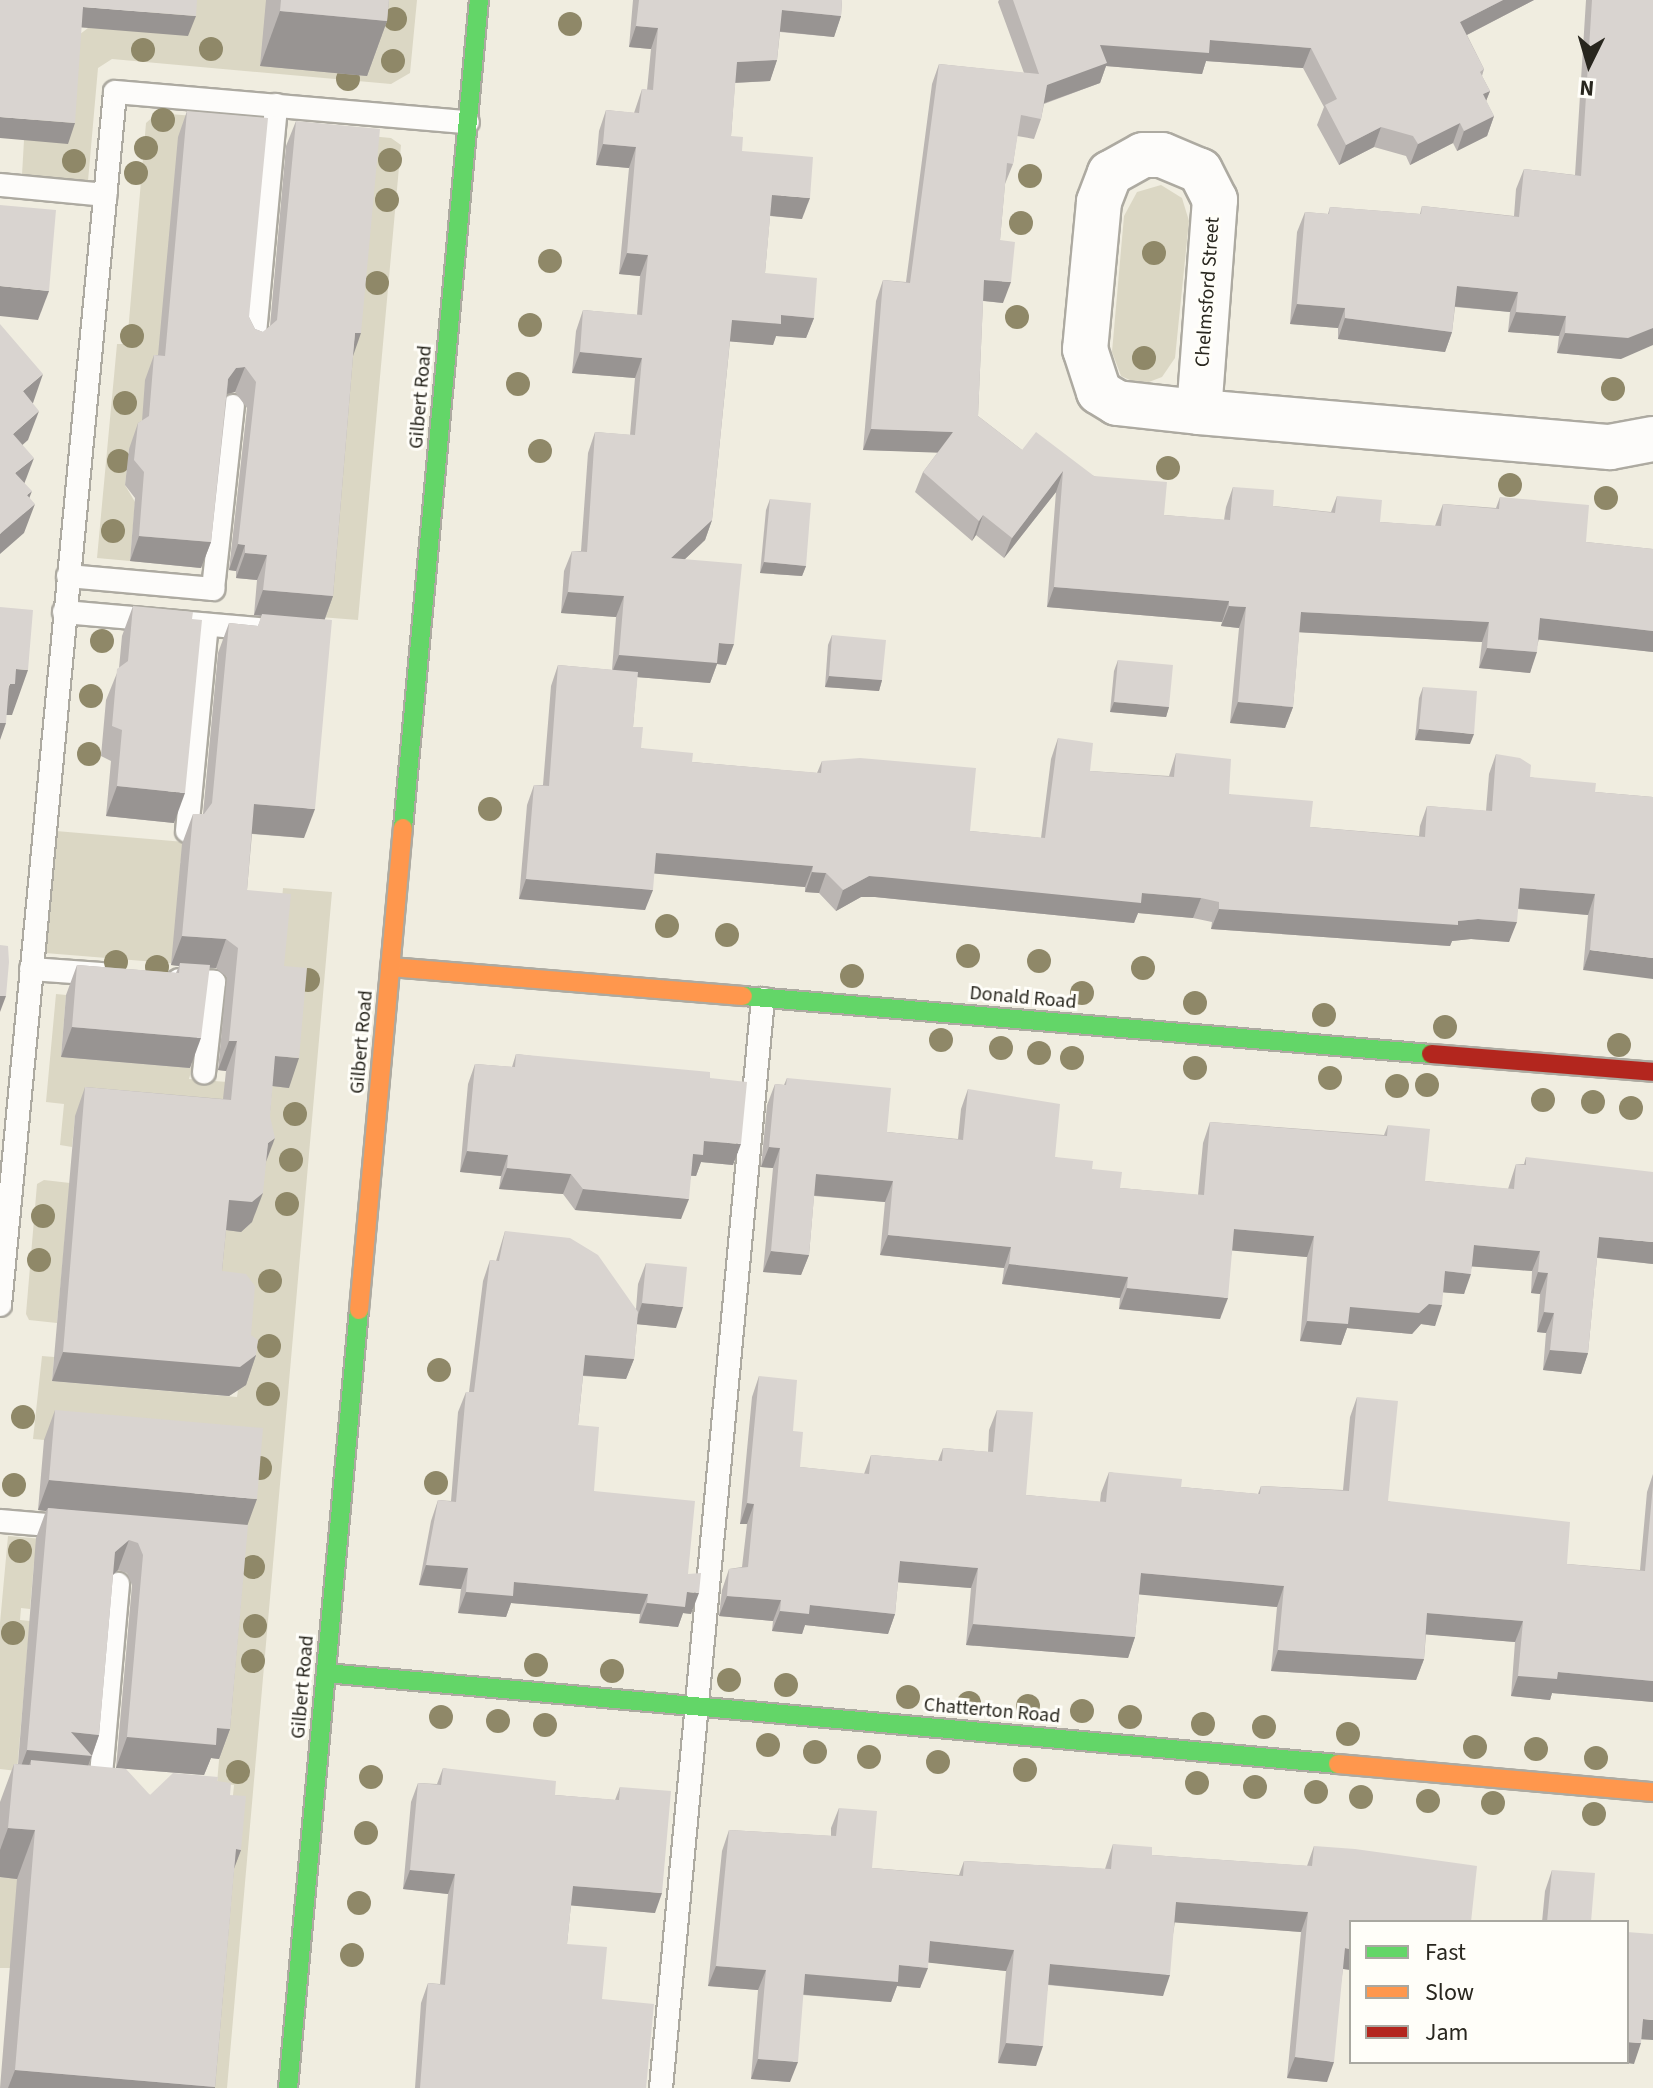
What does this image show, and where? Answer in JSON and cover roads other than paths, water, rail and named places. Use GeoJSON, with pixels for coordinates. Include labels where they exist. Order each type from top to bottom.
{"type":"FeatureCollection","features":[{"type":"Feature","properties":{"kind":"street","name":"Gilbert Road"},"geometry":{"type":"LineString","coordinates":[[288,2088],[479,0]]}},
{"type":"Feature","properties":{"kind":"street","name":"Chelmsford Street"},"geometry":{"type":"LineString","coordinates":[[1199,412],[1215,200],[1200,171],[1162,155],[1143,155],[1117,167],[1102,187],[1085,349],[1089,375],[1099,392],[1117,403],[1199,412],[1610,447],[1653,439]]}},
{"type":"Feature","properties":{"kind":"street","name":"Donald Road"},"geometry":{"type":"LineString","coordinates":[[390,967],[1653,1072]]}},
{"type":"Feature","properties":{"kind":"street","name":"Chatterton Road"},"geometry":{"type":"LineString","coordinates":[[326,1673],[1653,1792]]}},
{"type":"Feature","properties":{"kind":"lane"},"geometry":{"type":"LineString","coordinates":[[0,1305],[115,92],[468,122]]}},
{"type":"Feature","properties":{"kind":"lane"},"geometry":{"type":"LineString","coordinates":[[254,344],[276,105]]}},
{"type":"Feature","properties":{"kind":"lane"},"geometry":{"type":"LineString","coordinates":[[0,185],[106,195]]}},
{"type":"Feature","properties":{"kind":"lane"},"geometry":{"type":"LineString","coordinates":[[68,576],[213,589],[233,406]]}},
{"type":"Feature","properties":{"kind":"lane"},"geometry":{"type":"LineString","coordinates":[[64,612],[285,632]]}},
{"type":"Feature","properties":{"kind":"lane"},"geometry":{"type":"LineString","coordinates":[[187,831],[207,625]]}},
{"type":"Feature","properties":{"kind":"lane"},"geometry":{"type":"LineString","coordinates":[[31,969],[122,976]]}},
{"type":"Feature","properties":{"kind":"lane"},"geometry":{"type":"LineString","coordinates":[[153,978],[214,982],[204,1072]]}},
{"type":"Feature","properties":{"kind":"lane"},"geometry":{"type":"LineString","coordinates":[[661,2088],[763,999]]}},
{"type":"Feature","properties":{"kind":"lane"},"geometry":{"type":"LineString","coordinates":[[0,1521],[90,1528]]}},
{"type":"Feature","properties":{"kind":"lane"},"geometry":{"type":"LineString","coordinates":[[71,1800],[107,1803],[118,1584]]}}]}
